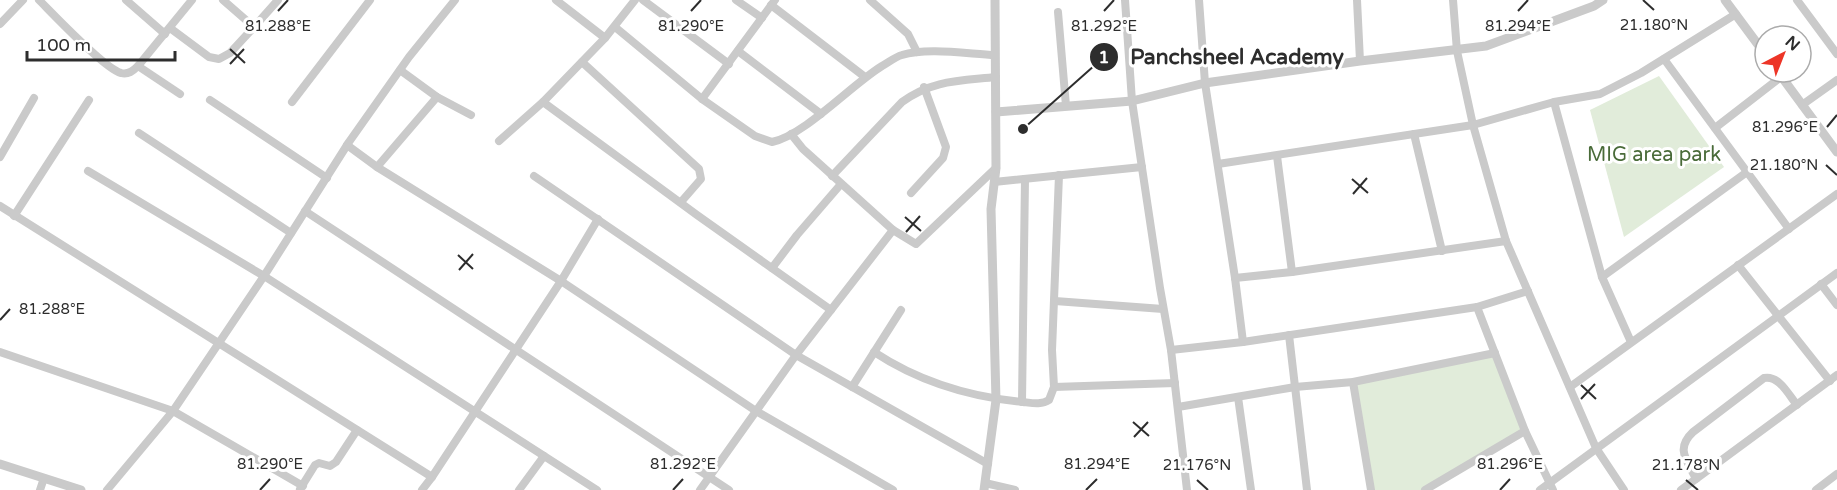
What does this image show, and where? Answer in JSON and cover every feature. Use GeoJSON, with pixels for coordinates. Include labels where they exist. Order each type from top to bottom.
{"type":"FeatureCollection","features":[{"type":"Feature","properties":{"kind":"street"},"geometry":{"type":"LineString","coordinates":[[0,24],[24,0]]}},
{"type":"Feature","properties":{"kind":"street"},"geometry":{"type":"LineString","coordinates":[[39,0],[108,66],[123,74],[131,72],[138,66],[188,1]]}},
{"type":"Feature","properties":{"kind":"street"},"geometry":{"type":"LineString","coordinates":[[126,0],[167,31],[208,57],[219,59],[230,53],[278,0]]}},
{"type":"Feature","properties":{"kind":"street"},"geometry":{"type":"LineString","coordinates":[[223,0],[254,27]]}},
{"type":"Feature","properties":{"kind":"street"},"geometry":{"type":"LineString","coordinates":[[292,102],[370,0]]}},
{"type":"Feature","properties":{"kind":"street"},"geometry":{"type":"LineString","coordinates":[[107,490],[173,411],[264,276],[350,141],[400,70],[455,0]]}},
{"type":"Feature","properties":{"kind":"street"},"geometry":{"type":"LineString","coordinates":[[556,0],[605,38]]}},
{"type":"Feature","properties":{"kind":"street"},"geometry":{"type":"LineString","coordinates":[[499,141],[543,102],[582,62],[615,27],[635,0]]}},
{"type":"Feature","properties":{"kind":"street"},"geometry":{"type":"LineString","coordinates":[[643,0],[729,63]]}},
{"type":"Feature","properties":{"kind":"street"},"geometry":{"type":"LineString","coordinates":[[735,0],[762,18]]}},
{"type":"Feature","properties":{"kind":"street"},"geometry":{"type":"LineString","coordinates":[[995,0],[996,168],[991,209],[996,399],[984,487],[1014,490]]}},
{"type":"Feature","properties":{"kind":"street"},"geometry":{"type":"LineString","coordinates":[[1125,0],[1132,101],[1171,350],[1187,490]]}},
{"type":"Feature","properties":{"kind":"street"},"geometry":{"type":"LineString","coordinates":[[1199,0],[1205,83],[1243,342]]}},
{"type":"Feature","properties":{"kind":"street"},"geometry":{"type":"LineString","coordinates":[[1357,0],[1360,61]]}},
{"type":"Feature","properties":{"kind":"street"},"geometry":{"type":"LineString","coordinates":[[1452,0],[1457,51],[1473,125],[1506,241],[1596,448],[1624,490]]}},
{"type":"Feature","properties":{"kind":"street"},"geometry":{"type":"LineString","coordinates":[[996,112],[1132,101],[1205,83],[1486,46],[1594,6],[1603,0]]}},
{"type":"Feature","properties":{"kind":"street"},"geometry":{"type":"LineString","coordinates":[[1725,0],[1753,37]]}},
{"type":"Feature","properties":{"kind":"street"},"geometry":{"type":"LineString","coordinates":[[1797,0],[1837,54]]}},
{"type":"Feature","properties":{"kind":"street"},"geometry":{"type":"LineString","coordinates":[[875,1],[908,34],[916,52]]}},
{"type":"Feature","properties":{"kind":"street"},"geometry":{"type":"LineString","coordinates":[[702,99],[773,3],[865,77]]}},
{"type":"Feature","properties":{"kind":"street"},"geometry":{"type":"LineString","coordinates":[[1058,12],[1066,106]]}},
{"type":"Feature","properties":{"kind":"street"},"geometry":{"type":"LineString","coordinates":[[1218,164],[1473,125],[1554,102],[1600,94],[1664,59],[1736,14]]}},
{"type":"Feature","properties":{"kind":"street"},"geometry":{"type":"LineString","coordinates":[[615,27],[702,99],[765,141],[778,141],[790,135],[821,114],[865,77],[900,55],[916,52],[995,55]]}},
{"type":"Feature","properties":{"kind":"street"},"geometry":{"type":"LineString","coordinates":[[738,51],[821,114]]}},
{"type":"Feature","properties":{"kind":"street"},"geometry":{"type":"LineString","coordinates":[[1664,59],[1789,229]]}},
{"type":"Feature","properties":{"kind":"street"},"geometry":{"type":"LineString","coordinates":[[582,62],[699,169],[701,179],[683,204]]}},
{"type":"Feature","properties":{"kind":"street"},"geometry":{"type":"LineString","coordinates":[[138,66],[180,94]]}},
{"type":"Feature","properties":{"kind":"street"},"geometry":{"type":"LineString","coordinates":[[400,70],[437,97],[471,116]]}},
{"type":"Feature","properties":{"kind":"street"},"geometry":{"type":"LineString","coordinates":[[832,176],[902,102],[924,87],[996,77]]}},
{"type":"Feature","properties":{"kind":"street"},"geometry":{"type":"LineString","coordinates":[[1802,105],[1837,80]]}},
{"type":"Feature","properties":{"kind":"street"},"geometry":{"type":"LineString","coordinates":[[1715,128],[1768,84]]}},
{"type":"Feature","properties":{"kind":"street"},"geometry":{"type":"LineString","coordinates":[[1787,84],[1837,152]]}},
{"type":"Feature","properties":{"kind":"street"},"geometry":{"type":"LineString","coordinates":[[911,193],[943,158],[946,147],[924,87]]}},
{"type":"Feature","properties":{"kind":"street"},"geometry":{"type":"LineString","coordinates":[[379,164],[437,97]]}},
{"type":"Feature","properties":{"kind":"street"},"geometry":{"type":"LineString","coordinates":[[0,157],[34,98]]}},
{"type":"Feature","properties":{"kind":"street"},"geometry":{"type":"LineString","coordinates":[[14,216],[89,100]]}},
{"type":"Feature","properties":{"kind":"street"},"geometry":{"type":"LineString","coordinates":[[210,100],[327,178]]}},
{"type":"Feature","properties":{"kind":"street"},"geometry":{"type":"LineString","coordinates":[[543,102],[831,310]]}},
{"type":"Feature","properties":{"kind":"street"},"geometry":{"type":"LineString","coordinates":[[1554,102],[1602,277],[1631,342]]}},
{"type":"Feature","properties":{"kind":"street"},"geometry":{"type":"LineString","coordinates":[[139,133],[291,233]]}},
{"type":"Feature","properties":{"kind":"street"},"geometry":{"type":"LineString","coordinates":[[1414,134],[1442,251]]}},
{"type":"Feature","properties":{"kind":"street"},"geometry":{"type":"LineString","coordinates":[[790,135],[893,230],[916,244],[996,168]]}},
{"type":"Feature","properties":{"kind":"street"},"geometry":{"type":"LineString","coordinates":[[350,141],[379,164],[561,281],[756,411],[893,490]]}},
{"type":"Feature","properties":{"kind":"street"},"geometry":{"type":"LineString","coordinates":[[1277,156],[1292,272]]}},
{"type":"Feature","properties":{"kind":"street"},"geometry":{"type":"LineString","coordinates":[[994,182],[1142,167]]}},
{"type":"Feature","properties":{"kind":"street"},"geometry":{"type":"LineString","coordinates":[[88,171],[264,276],[597,490]]}},
{"type":"Feature","properties":{"kind":"street"},"geometry":{"type":"LineString","coordinates":[[1602,277],[1747,172]]}},
{"type":"Feature","properties":{"kind":"street"},"geometry":{"type":"LineString","coordinates":[[874,352],[937,384],[996,399],[1046,402],[1051,397],[1054,387],[1052,350],[1059,175]]}},
{"type":"Feature","properties":{"kind":"street"},"geometry":{"type":"LineString","coordinates":[[534,176],[796,355],[987,464]]}},
{"type":"Feature","properties":{"kind":"street"},"geometry":{"type":"LineString","coordinates":[[1022,402],[1025,179]]}},
{"type":"Feature","properties":{"kind":"street"},"geometry":{"type":"LineString","coordinates":[[772,268],[841,184]]}},
{"type":"Feature","properties":{"kind":"street"},"geometry":{"type":"LineString","coordinates":[[1570,387],[1837,194]]}},
{"type":"Feature","properties":{"kind":"street"},"geometry":{"type":"LineString","coordinates":[[0,207],[432,477]]}},
{"type":"Feature","properties":{"kind":"street"},"geometry":{"type":"LineString","coordinates":[[305,211],[729,490]]}},
{"type":"Feature","properties":{"kind":"street"},"geometry":{"type":"LineString","coordinates":[[422,490],[561,281],[598,219]]}},
{"type":"Feature","properties":{"kind":"street"},"geometry":{"type":"LineString","coordinates":[[700,490],[796,355],[893,230]]}},
{"type":"Feature","properties":{"kind":"street"},"geometry":{"type":"LineString","coordinates":[[1235,278],[1506,241]]}},
{"type":"Feature","properties":{"kind":"street"},"geometry":{"type":"LineString","coordinates":[[1738,265],[1830,381]]}},
{"type":"Feature","properties":{"kind":"street"},"geometry":{"type":"LineString","coordinates":[[1540,490],[1552,487],[1596,448],[1837,273]]}},
{"type":"Feature","properties":{"kind":"street"},"geometry":{"type":"LineString","coordinates":[[1821,284],[1837,305]]}},
{"type":"Feature","properties":{"kind":"street"},"geometry":{"type":"LineString","coordinates":[[1171,350],[1243,342],[1478,307],[1528,291]]}},
{"type":"Feature","properties":{"kind":"street"},"geometry":{"type":"LineString","coordinates":[[1055,301],[1163,309]]}},
{"type":"Feature","properties":{"kind":"street"},"geometry":{"type":"LineString","coordinates":[[1478,307],[1525,431],[1552,487]]}},
{"type":"Feature","properties":{"kind":"street"},"geometry":{"type":"LineString","coordinates":[[852,387],[901,310]]}},
{"type":"Feature","properties":{"kind":"street"},"geometry":{"type":"LineString","coordinates":[[1289,335],[1306,490]]}},
{"type":"Feature","properties":{"kind":"street"},"geometry":{"type":"LineString","coordinates":[[0,352],[173,411],[301,488],[315,465],[319,463],[330,466],[336,462],[357,430]]}},
{"type":"Feature","properties":{"kind":"street"},"geometry":{"type":"LineString","coordinates":[[1178,406],[1295,387],[1353,382],[1495,353]]}},
{"type":"Feature","properties":{"kind":"street"},"geometry":{"type":"LineString","coordinates":[[1681,490],[1837,375]]}},
{"type":"Feature","properties":{"kind":"street"},"geometry":{"type":"LineString","coordinates":[[1696,479],[1683,451],[1684,442],[1693,432],[1764,378],[1771,377],[1777,381],[1797,405]]}},
{"type":"Feature","properties":{"kind":"street"},"geometry":{"type":"LineString","coordinates":[[1353,382],[1371,490]]}},
{"type":"Feature","properties":{"kind":"street"},"geometry":{"type":"LineString","coordinates":[[1054,387],[1175,383]]}},
{"type":"Feature","properties":{"kind":"street"},"geometry":{"type":"LineString","coordinates":[[1238,397],[1251,490]]}},
{"type":"Feature","properties":{"kind":"street"},"geometry":{"type":"LineString","coordinates":[[1425,490],[1525,431]]}},
{"type":"Feature","properties":{"kind":"street"},"geometry":{"type":"LineString","coordinates":[[519,490],[544,456]]}},
{"type":"Feature","properties":{"kind":"street"},"geometry":{"type":"LineString","coordinates":[[0,464],[81,490]]}},
{"type":"Feature","properties":{"kind":"street"},"geometry":{"type":"LineString","coordinates":[[1816,490],[1837,474]]}},
{"type":"Feature","properties":{"kind":"street"},"geometry":{"type":"LineString","coordinates":[[40,490],[44,478]]}},
{"type":"Feature","properties":{"kind":"green space","name":"MIG area park"},"geometry":{"type":"Polygon","coordinates":[[[1659,76],[1724,167],[1624,237],[1590,110],[1659,76]]]}},
{"type":"Feature","properties":{"kind":"green space"},"geometry":{"type":"Polygon","coordinates":[[[1495,353],[1525,431],[1425,490],[1371,490],[1353,382],[1495,353]]]}},
{"type":"Feature","properties":{"kind":"place","name":"Panchsheel Academy"},"geometry":{"type":"Point","coordinates":[1023,129]}}]}
